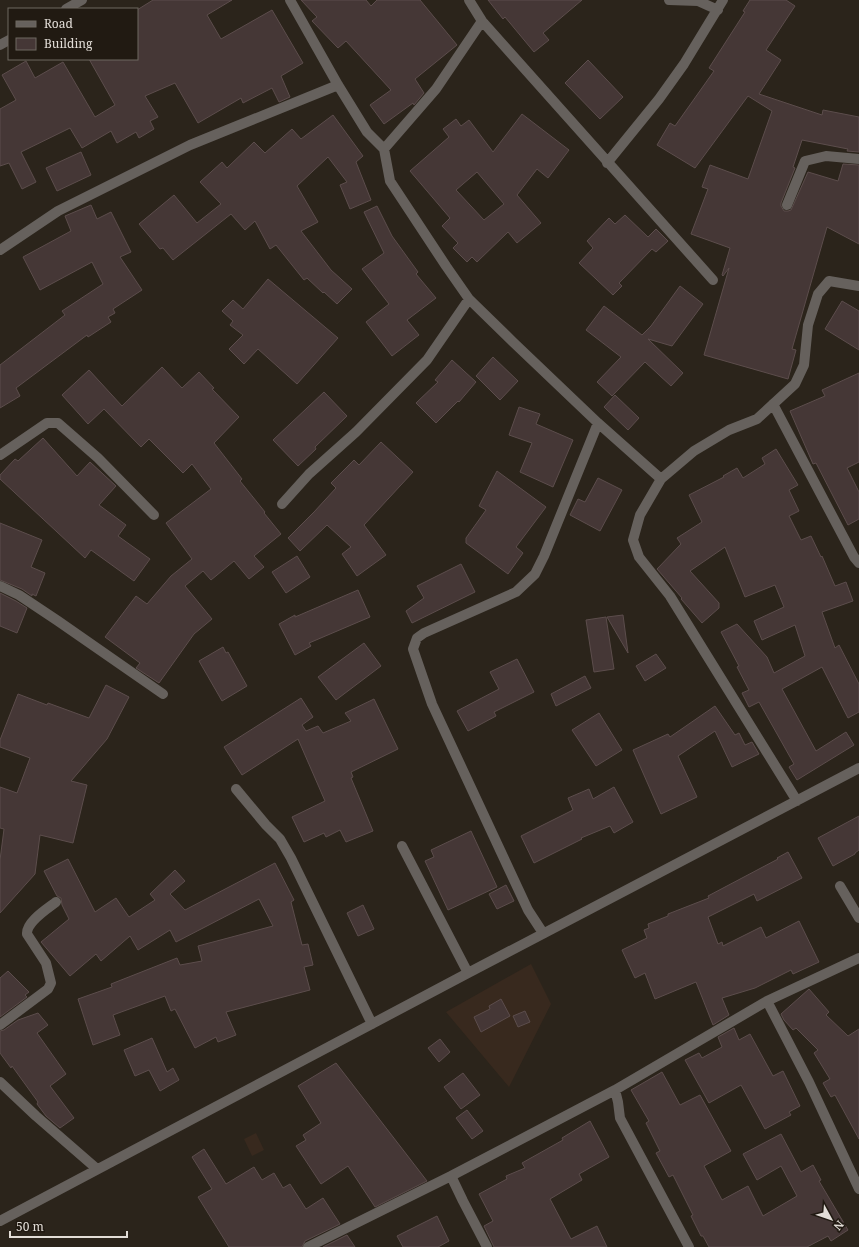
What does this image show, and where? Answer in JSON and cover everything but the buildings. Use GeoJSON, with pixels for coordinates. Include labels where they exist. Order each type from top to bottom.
{"type":"FeatureCollection","features":[{"type":"Feature","properties":{"kind":"street"},"geometry":{"type":"LineString","coordinates":[[68,8],[82,0]]}},
{"type":"Feature","properties":{"kind":"street"},"geometry":{"type":"LineString","coordinates":[[290,0],[367,132],[384,149],[390,181],[469,299],[598,423],[661,479]]}},
{"type":"Feature","properties":{"kind":"street"},"geometry":{"type":"LineString","coordinates":[[469,0],[482,21],[712,280]]}},
{"type":"Feature","properties":{"kind":"street"},"geometry":{"type":"LineString","coordinates":[[669,0],[698,1],[718,10]]}},
{"type":"Feature","properties":{"kind":"street"},"geometry":{"type":"LineString","coordinates":[[607,163],[659,99],[684,64],[723,0]]}},
{"type":"Feature","properties":{"kind":"street"},"geometry":{"type":"LineString","coordinates":[[384,149],[436,89],[482,21]]}},
{"type":"Feature","properties":{"kind":"street"},"geometry":{"type":"LineString","coordinates":[[0,250],[58,211],[190,145],[338,84]]}},
{"type":"Feature","properties":{"kind":"street"},"geometry":{"type":"LineString","coordinates":[[787,205],[806,161],[826,156],[859,159]]}},
{"type":"Feature","properties":{"kind":"street"},"geometry":{"type":"LineString","coordinates":[[797,801],[670,596],[639,557],[633,540],[640,515],[661,479],[694,451],[729,430],[757,418],[795,384],[804,365],[808,325],[818,294],[829,281],[859,286]]}},
{"type":"Feature","properties":{"kind":"street"},"geometry":{"type":"LineString","coordinates":[[282,504],[309,474],[356,432],[427,360],[469,299]]}},
{"type":"Feature","properties":{"kind":"street"},"geometry":{"type":"LineString","coordinates":[[773,404],[851,551],[859,563]]}},
{"type":"Feature","properties":{"kind":"street"},"geometry":{"type":"LineString","coordinates":[[0,455],[48,423],[58,423],[98,458],[154,515]]}},
{"type":"Feature","properties":{"kind":"street"},"geometry":{"type":"LineString","coordinates":[[543,934],[528,910],[432,704],[413,649],[417,638],[424,633],[516,592],[534,574],[544,556],[598,423]]}},
{"type":"Feature","properties":{"kind":"street"},"geometry":{"type":"LineString","coordinates":[[0,586],[19,595],[52,616],[163,694]]}},
{"type":"Feature","properties":{"kind":"street"},"geometry":{"type":"LineString","coordinates":[[0,1221],[859,768]]}},
{"type":"Feature","properties":{"kind":"street"},"geometry":{"type":"LineString","coordinates":[[236,789],[266,825],[280,839],[291,858],[372,1024]]}},
{"type":"Feature","properties":{"kind":"street"},"geometry":{"type":"LineString","coordinates":[[402,846],[468,973]]}},
{"type":"Feature","properties":{"kind":"street"},"geometry":{"type":"LineString","coordinates":[[840,886],[859,918]]}},
{"type":"Feature","properties":{"kind":"street"},"geometry":{"type":"LineString","coordinates":[[0,1025],[48,989],[51,983],[46,963],[28,934],[27,929],[30,924],[56,902]]}},
{"type":"Feature","properties":{"kind":"street"},"geometry":{"type":"LineString","coordinates":[[308,1247],[452,1176],[615,1090],[767,1001],[859,958]]}},
{"type":"Feature","properties":{"kind":"street"},"geometry":{"type":"LineString","coordinates":[[767,1001],[809,1082],[859,1189]]}},
{"type":"Feature","properties":{"kind":"street"},"geometry":{"type":"LineString","coordinates":[[0,1082],[36,1116],[98,1169]]}},
{"type":"Feature","properties":{"kind":"street"},"geometry":{"type":"LineString","coordinates":[[615,1090],[620,1118],[689,1247]]}},
{"type":"Feature","properties":{"kind":"street"},"geometry":{"type":"LineString","coordinates":[[452,1176],[487,1247]]}},
{"type":"Feature","properties":{"kind":"shaded area"},"geometry":{"type":"Polygon","coordinates":[[[531,964],[551,1004],[509,1087],[446,1012],[531,964]]]}},
{"type":"Feature","properties":{"kind":"shaded area"},"geometry":{"type":"Polygon","coordinates":[[[256,1133],[264,1150],[252,1156],[244,1139],[256,1133]]]}}]}
